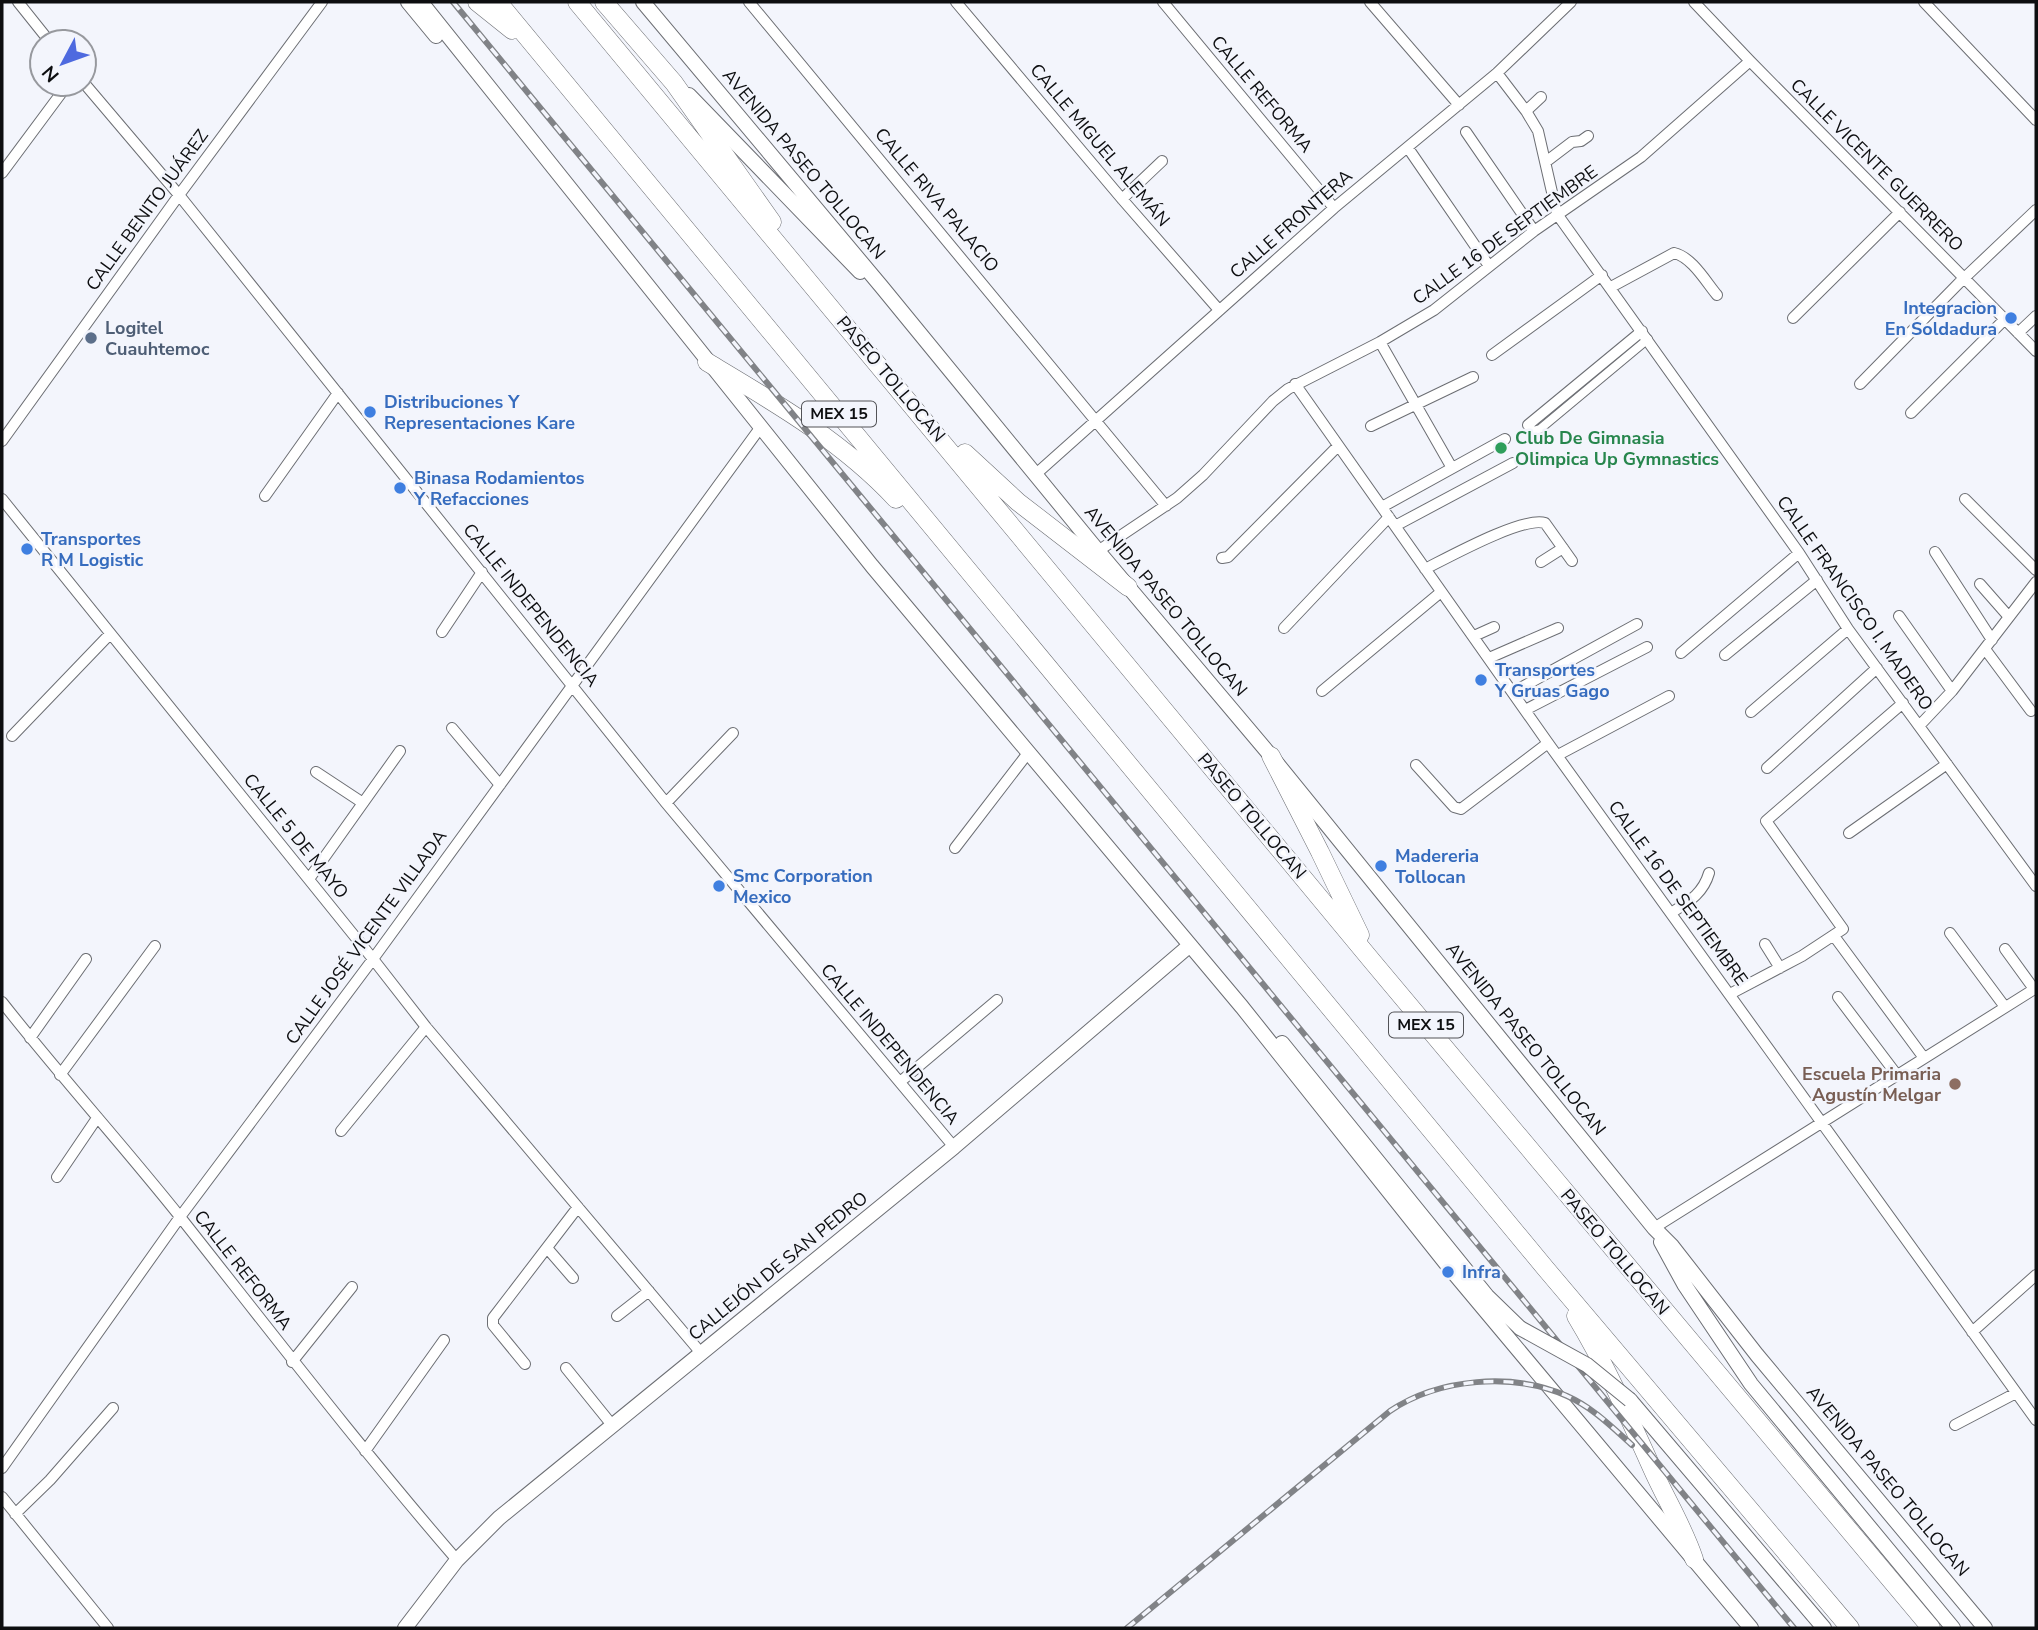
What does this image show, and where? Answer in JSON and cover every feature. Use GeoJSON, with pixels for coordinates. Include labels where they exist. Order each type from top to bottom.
{"type":"FeatureCollection","features":[{"type":"Feature","properties":{"kind":"highway"},"geometry":{"type":"LineString","coordinates":[[477,2],[541,53]]}},
{"type":"Feature","properties":{"kind":"highway","name":"MEX 15"},"geometry":{"type":"LineString","coordinates":[[498,2],[1546,1269],[1850,1628]]}},
{"type":"Feature","properties":{"kind":"highway","name":"PASEO TOLLOCAN"},"geometry":{"type":"LineString","coordinates":[[577,2],[1372,961],[1931,1628]]}},
{"type":"Feature","properties":{"kind":"highway"},"geometry":{"type":"LineString","coordinates":[[604,2],[674,83],[764,208],[805,276]]}},
{"type":"Feature","properties":{"kind":"highway"},"geometry":{"type":"LineString","coordinates":[[707,362],[791,413],[855,460],[882,484],[979,592],[1011,622]]}},
{"type":"Feature","properties":{"kind":"highway"},"geometry":{"type":"LineString","coordinates":[[925,419],[1018,502],[1128,587]]}},
{"type":"Feature","properties":{"kind":"highway"},"geometry":{"type":"LineString","coordinates":[[1270,755],[1372,961]]}},
{"type":"Feature","properties":{"kind":"highway"},"geometry":{"type":"LineString","coordinates":[[1546,1269],[1578,1320],[1624,1407],[1685,1532],[1694,1559]]}},
{"type":"Feature","properties":{"kind":"main road"},"geometry":{"type":"LineString","coordinates":[[408,2],[452,56],[483,81]]}},
{"type":"Feature","properties":{"kind":"main road"},"geometry":{"type":"LineString","coordinates":[[421,2],[872,566],[1203,962],[1463,1284],[1751,1628]]}},
{"type":"Feature","properties":{"kind":"main road","name":"AVENIDA PASEO TOLLOCAN"},"geometry":{"type":"LineString","coordinates":[[643,2],[1270,755],[1654,1228],[1695,1274],[1757,1354],[1984,1628]]}},
{"type":"Feature","properties":{"kind":"main road"},"geometry":{"type":"LineString","coordinates":[[674,83],[708,113],[846,260],[881,286]]}},
{"type":"Feature","properties":{"kind":"main road","name":"CALLEJÓN DE SAN PEDRO"},"geometry":{"type":"LineString","coordinates":[[405,1628],[457,1560],[499,1518],[954,1147],[1189,946]]}},
{"type":"Feature","properties":{"kind":"main road"},"geometry":{"type":"LineString","coordinates":[[1203,962],[1231,985],[1264,1021],[1487,1296],[1520,1328],[1587,1365],[1630,1399],[1824,1628]]}},
{"type":"Feature","properties":{"kind":"main road","name":"AVENIDA PASEO TOLLOCAN"},"geometry":{"type":"LineString","coordinates":[[1654,1228],[1684,1284],[1751,1384],[1953,1628]]}},
{"type":"Feature","properties":{"kind":"street"},"geometry":{"type":"LineString","coordinates":[[18,2],[39,28]]}},
{"type":"Feature","properties":{"kind":"street","name":"CALLE BENITO JUÁREZ"},"geometry":{"type":"LineString","coordinates":[[2,441],[322,2]]}},
{"type":"Feature","properties":{"kind":"street","name":"CALLE RIVA PALACIO"},"geometry":{"type":"LineString","coordinates":[[749,2],[1166,506]]}},
{"type":"Feature","properties":{"kind":"street","name":"CALLE MIGUEL ALEMÁN"},"geometry":{"type":"LineString","coordinates":[[956,2],[1122,199],[1220,310]]}},
{"type":"Feature","properties":{"kind":"street","name":"CALLE REFORMA"},"geometry":{"type":"LineString","coordinates":[[1163,2],[1334,208]]}},
{"type":"Feature","properties":{"kind":"street"},"geometry":{"type":"LineString","coordinates":[[1370,2],[1459,105]]}},
{"type":"Feature","properties":{"kind":"street","name":"CALLE FRONTERA"},"geometry":{"type":"LineString","coordinates":[[1035,474],[1334,208],[1497,73],[1572,2]]}},
{"type":"Feature","properties":{"kind":"street","name":"CALLE VICENTE GUERRERO"},"geometry":{"type":"LineString","coordinates":[[1694,2],[2036,351]]}},
{"type":"Feature","properties":{"kind":"street"},"geometry":{"type":"LineString","coordinates":[[1924,2],[2036,120]]}},
{"type":"Feature","properties":{"kind":"street","name":"CALLE 16 DE SEPTIEMBRE"},"geometry":{"type":"LineString","coordinates":[[1098,551],[1166,506],[1203,475],[1273,401],[1295,384],[1380,342],[1434,310],[1534,231],[1640,157],[1750,61]]}},
{"type":"Feature","properties":{"kind":"street","name":"CALLE FRANCISCO I. MADERO"},"geometry":{"type":"LineString","coordinates":[[1497,73],[1538,131],[1558,214],[1799,553],[1848,629],[2036,886]]}},
{"type":"Feature","properties":{"kind":"street"},"geometry":{"type":"LineString","coordinates":[[1526,111],[1541,97]]}},
{"type":"Feature","properties":{"kind":"street"},"geometry":{"type":"LineString","coordinates":[[2,173],[58,98]]}},
{"type":"Feature","properties":{"kind":"street","name":"CALLE INDEPENDENCIA"},"geometry":{"type":"LineString","coordinates":[[97,98],[179,195],[666,803],[954,1147]]}},
{"type":"Feature","properties":{"kind":"street"},"geometry":{"type":"LineString","coordinates":[[1466,132],[1534,231]]}},
{"type":"Feature","properties":{"kind":"street"},"geometry":{"type":"LineString","coordinates":[[1547,161],[1572,142],[1581,142],[1588,136]]}},
{"type":"Feature","properties":{"kind":"street"},"geometry":{"type":"LineString","coordinates":[[1408,148],[1489,266]]}},
{"type":"Feature","properties":{"kind":"street"},"geometry":{"type":"LineString","coordinates":[[1122,199],[1162,161]]}},
{"type":"Feature","properties":{"kind":"street"},"geometry":{"type":"LineString","coordinates":[[1860,384],[1964,278],[2036,210]]}},
{"type":"Feature","properties":{"kind":"street"},"geometry":{"type":"LineString","coordinates":[[1793,318],[1900,212]]}},
{"type":"Feature","properties":{"kind":"street"},"geometry":{"type":"LineString","coordinates":[[1611,287],[1674,253],[1687,260],[1717,295]]}},
{"type":"Feature","properties":{"kind":"street"},"geometry":{"type":"LineString","coordinates":[[1492,355],[1602,275]]}},
{"type":"Feature","properties":{"kind":"street"},"geometry":{"type":"LineString","coordinates":[[2018,332],[2036,316]]}},
{"type":"Feature","properties":{"kind":"street"},"geometry":{"type":"LineString","coordinates":[[1911,413],[2005,320]]}},
{"type":"Feature","properties":{"kind":"street"},"geometry":{"type":"LineString","coordinates":[[1528,425],[1645,335]]}},
{"type":"Feature","properties":{"kind":"street"},"geometry":{"type":"LineString","coordinates":[[1380,342],[1452,468]]}},
{"type":"Feature","properties":{"kind":"street"},"geometry":{"type":"LineString","coordinates":[[1371,426],[1473,377]]}},
{"type":"Feature","properties":{"kind":"street","name":"CALLE 16 DE SEPTIEMBRE"},"geometry":{"type":"LineString","coordinates":[[1295,384],[1820,1123],[2016,1393],[2033,1407],[2036,1420]]}},
{"type":"Feature","properties":{"kind":"street"},"geometry":{"type":"LineString","coordinates":[[265,496],[338,393]]}},
{"type":"Feature","properties":{"kind":"street","name":"CALLE JOSÉ VICENTE VILLADA"},"geometry":{"type":"LineString","coordinates":[[2,1468],[180,1217],[573,686],[760,428]]}},
{"type":"Feature","properties":{"kind":"street"},"geometry":{"type":"LineString","coordinates":[[1284,628],[1389,517],[1452,468],[1505,439]]}},
{"type":"Feature","properties":{"kind":"street"},"geometry":{"type":"LineString","coordinates":[[1222,558],[1228,557],[1338,446]]}},
{"type":"Feature","properties":{"kind":"street"},"geometry":{"type":"LineString","coordinates":[[1389,517],[1513,463]]}},
{"type":"Feature","properties":{"kind":"street","name":"CALLE 5 DE MAYO"},"geometry":{"type":"LineString","coordinates":[[2,499],[426,1027],[701,1353]]}},
{"type":"Feature","properties":{"kind":"street"},"geometry":{"type":"LineString","coordinates":[[1965,499],[2036,570]]}},
{"type":"Feature","properties":{"kind":"street"},"geometry":{"type":"LineString","coordinates":[[1425,569],[1502,532],[1533,522],[1545,523],[1572,561]]}},
{"type":"Feature","properties":{"kind":"street"},"geometry":{"type":"LineString","coordinates":[[1541,562],[1563,548]]}},
{"type":"Feature","properties":{"kind":"street"},"geometry":{"type":"LineString","coordinates":[[1935,552],[2031,711]]}},
{"type":"Feature","properties":{"kind":"street"},"geometry":{"type":"LineString","coordinates":[[1681,653],[1799,553]]}},
{"type":"Feature","properties":{"kind":"street"},"geometry":{"type":"LineString","coordinates":[[442,632],[482,572]]}},
{"type":"Feature","properties":{"kind":"street"},"geometry":{"type":"LineString","coordinates":[[1725,655],[1817,580]]}},
{"type":"Feature","properties":{"kind":"street"},"geometry":{"type":"LineString","coordinates":[[1920,725],[1952,691],[2036,582]]}},
{"type":"Feature","properties":{"kind":"street"},"geometry":{"type":"LineString","coordinates":[[1980,584],[2009,617]]}},
{"type":"Feature","properties":{"kind":"street"},"geometry":{"type":"LineString","coordinates":[[1322,691],[1441,592]]}},
{"type":"Feature","properties":{"kind":"street"},"geometry":{"type":"LineString","coordinates":[[1899,616],[1952,691]]}},
{"type":"Feature","properties":{"kind":"street"},"geometry":{"type":"LineString","coordinates":[[1513,692],[1637,624]]}},
{"type":"Feature","properties":{"kind":"street"},"geometry":{"type":"LineString","coordinates":[[1474,636],[1494,627]]}},
{"type":"Feature","properties":{"kind":"street"},"geometry":{"type":"LineString","coordinates":[[1489,658],[1558,628]]}},
{"type":"Feature","properties":{"kind":"street"},"geometry":{"type":"LineString","coordinates":[[1751,712],[1848,629]]}},
{"type":"Feature","properties":{"kind":"street"},"geometry":{"type":"LineString","coordinates":[[12,736],[110,634]]}},
{"type":"Feature","properties":{"kind":"street"},"geometry":{"type":"LineString","coordinates":[[1525,710],[1647,647]]}},
{"type":"Feature","properties":{"kind":"street"},"geometry":{"type":"LineString","coordinates":[[1767,768],[1877,668]]}},
{"type":"Feature","properties":{"kind":"street"},"geometry":{"type":"LineString","coordinates":[[1558,755],[1670,696]]}},
{"type":"Feature","properties":{"kind":"street"},"geometry":{"type":"LineString","coordinates":[[1730,994],[1780,968],[1834,936],[1844,927],[1766,821],[1903,703]]}},
{"type":"Feature","properties":{"kind":"street"},"geometry":{"type":"LineString","coordinates":[[452,728],[500,785]]}},
{"type":"Feature","properties":{"kind":"street"},"geometry":{"type":"LineString","coordinates":[[666,803],[733,733]]}},
{"type":"Feature","properties":{"kind":"street"},"geometry":{"type":"LineString","coordinates":[[1416,765],[1454,807],[1461,809],[1548,743]]}},
{"type":"Feature","properties":{"kind":"street"},"geometry":{"type":"LineString","coordinates":[[309,879],[400,751]]}},
{"type":"Feature","properties":{"kind":"street"},"geometry":{"type":"LineString","coordinates":[[955,848],[1028,753]]}},
{"type":"Feature","properties":{"kind":"street"},"geometry":{"type":"LineString","coordinates":[[1849,833],[1947,764]]}},
{"type":"Feature","properties":{"kind":"street"},"geometry":{"type":"LineString","coordinates":[[316,772],[363,803]]}},
{"type":"Feature","properties":{"kind":"street"},"geometry":{"type":"LineString","coordinates":[[1671,913],[1699,893],[1709,873]]}},
{"type":"Feature","properties":{"kind":"street"},"geometry":{"type":"LineString","coordinates":[[1950,933],[2005,1007]]}},
{"type":"Feature","properties":{"kind":"street"},"geometry":{"type":"LineString","coordinates":[[1834,936],[1924,1058]]}},
{"type":"Feature","properties":{"kind":"street"},"geometry":{"type":"LineString","coordinates":[[1765,944],[1780,968]]}},
{"type":"Feature","properties":{"kind":"street"},"geometry":{"type":"LineString","coordinates":[[60,1075],[155,946]]}},
{"type":"Feature","properties":{"kind":"street"},"geometry":{"type":"LineString","coordinates":[[1654,1228],[2035,988],[2006,949]]}},
{"type":"Feature","properties":{"kind":"street"},"geometry":{"type":"LineString","coordinates":[[30,1038],[86,959]]}},
{"type":"Feature","properties":{"kind":"street"},"geometry":{"type":"LineString","coordinates":[[1838,998],[1896,1075]]}},
{"type":"Feature","properties":{"kind":"street"},"geometry":{"type":"LineString","coordinates":[[900,1082],[997,1000]]}},
{"type":"Feature","properties":{"kind":"street","name":"CALLE REFORMA"},"geometry":{"type":"LineString","coordinates":[[2,1002],[180,1217],[292,1362],[457,1560]]}},
{"type":"Feature","properties":{"kind":"street"},"geometry":{"type":"LineString","coordinates":[[341,1131],[426,1027]]}},
{"type":"Feature","properties":{"kind":"street"},"geometry":{"type":"LineString","coordinates":[[57,1177],[97,1118]]}},
{"type":"Feature","properties":{"kind":"street"},"geometry":{"type":"LineString","coordinates":[[525,1364],[492,1320],[578,1207]]}},
{"type":"Feature","properties":{"kind":"street"},"geometry":{"type":"LineString","coordinates":[[547,1248],[573,1278]]}},
{"type":"Feature","properties":{"kind":"street"},"geometry":{"type":"LineString","coordinates":[[1972,1332],[2036,1275]]}},
{"type":"Feature","properties":{"kind":"street"},"geometry":{"type":"LineString","coordinates":[[292,1362],[352,1287]]}},
{"type":"Feature","properties":{"kind":"street"},"geometry":{"type":"LineString","coordinates":[[617,1316],[649,1291]]}},
{"type":"Feature","properties":{"kind":"street"},"geometry":{"type":"LineString","coordinates":[[365,1451],[444,1340]]}},
{"type":"Feature","properties":{"kind":"street"},"geometry":{"type":"LineString","coordinates":[[566,1368],[612,1425]]}},
{"type":"Feature","properties":{"kind":"street"},"geometry":{"type":"LineString","coordinates":[[1955,1425],[2016,1393]]}},
{"type":"Feature","properties":{"kind":"street"},"geometry":{"type":"LineString","coordinates":[[15,1514],[50,1480],[113,1408]]}},
{"type":"Feature","properties":{"kind":"street"},"geometry":{"type":"LineString","coordinates":[[2,1497],[108,1628]]}},
{"type":"Feature","properties":{"kind":"railway"},"geometry":{"type":"LineString","coordinates":[[453,2],[1794,1628]]}},
{"type":"Feature","properties":{"kind":"railway"},"geometry":{"type":"LineString","coordinates":[[1127,1628],[1390,1411],[1431,1391],[1453,1385],[1500,1381],[1546,1388],[1585,1406],[1632,1445]]}},
{"type":"Feature","properties":{"kind":"place","name":"Integracion En Soldadura"},"geometry":{"type":"Point","coordinates":[2011,318]}},
{"type":"Feature","properties":{"kind":"place","name":"Logitel Cuauhtemoc"},"geometry":{"type":"Point","coordinates":[91,338]}},
{"type":"Feature","properties":{"kind":"place","name":"Distribuciones Y Representaciones Kare"},"geometry":{"type":"Point","coordinates":[370,412]}},
{"type":"Feature","properties":{"kind":"place","name":"Club De Gimnasia Olimpica Up Gymnastics"},"geometry":{"type":"Point","coordinates":[1501,448]}},
{"type":"Feature","properties":{"kind":"place","name":"Binasa Rodamientos Y Refacciones"},"geometry":{"type":"Point","coordinates":[400,488]}},
{"type":"Feature","properties":{"kind":"place","name":"Transportes R M Logistic"},"geometry":{"type":"Point","coordinates":[27,549]}},
{"type":"Feature","properties":{"kind":"place","name":"Transportes Y Gruas Gago"},"geometry":{"type":"Point","coordinates":[1481,680]}},
{"type":"Feature","properties":{"kind":"place","name":"Madereria Tollocan"},"geometry":{"type":"Point","coordinates":[1381,866]}},
{"type":"Feature","properties":{"kind":"place","name":"Smc Corporation Mexico"},"geometry":{"type":"Point","coordinates":[719,886]}},
{"type":"Feature","properties":{"kind":"place","name":"Escuela Primaria Agustín Melgar"},"geometry":{"type":"Point","coordinates":[1955,1084]}},
{"type":"Feature","properties":{"kind":"place","name":"Infra"},"geometry":{"type":"Point","coordinates":[1448,1272]}}]}
